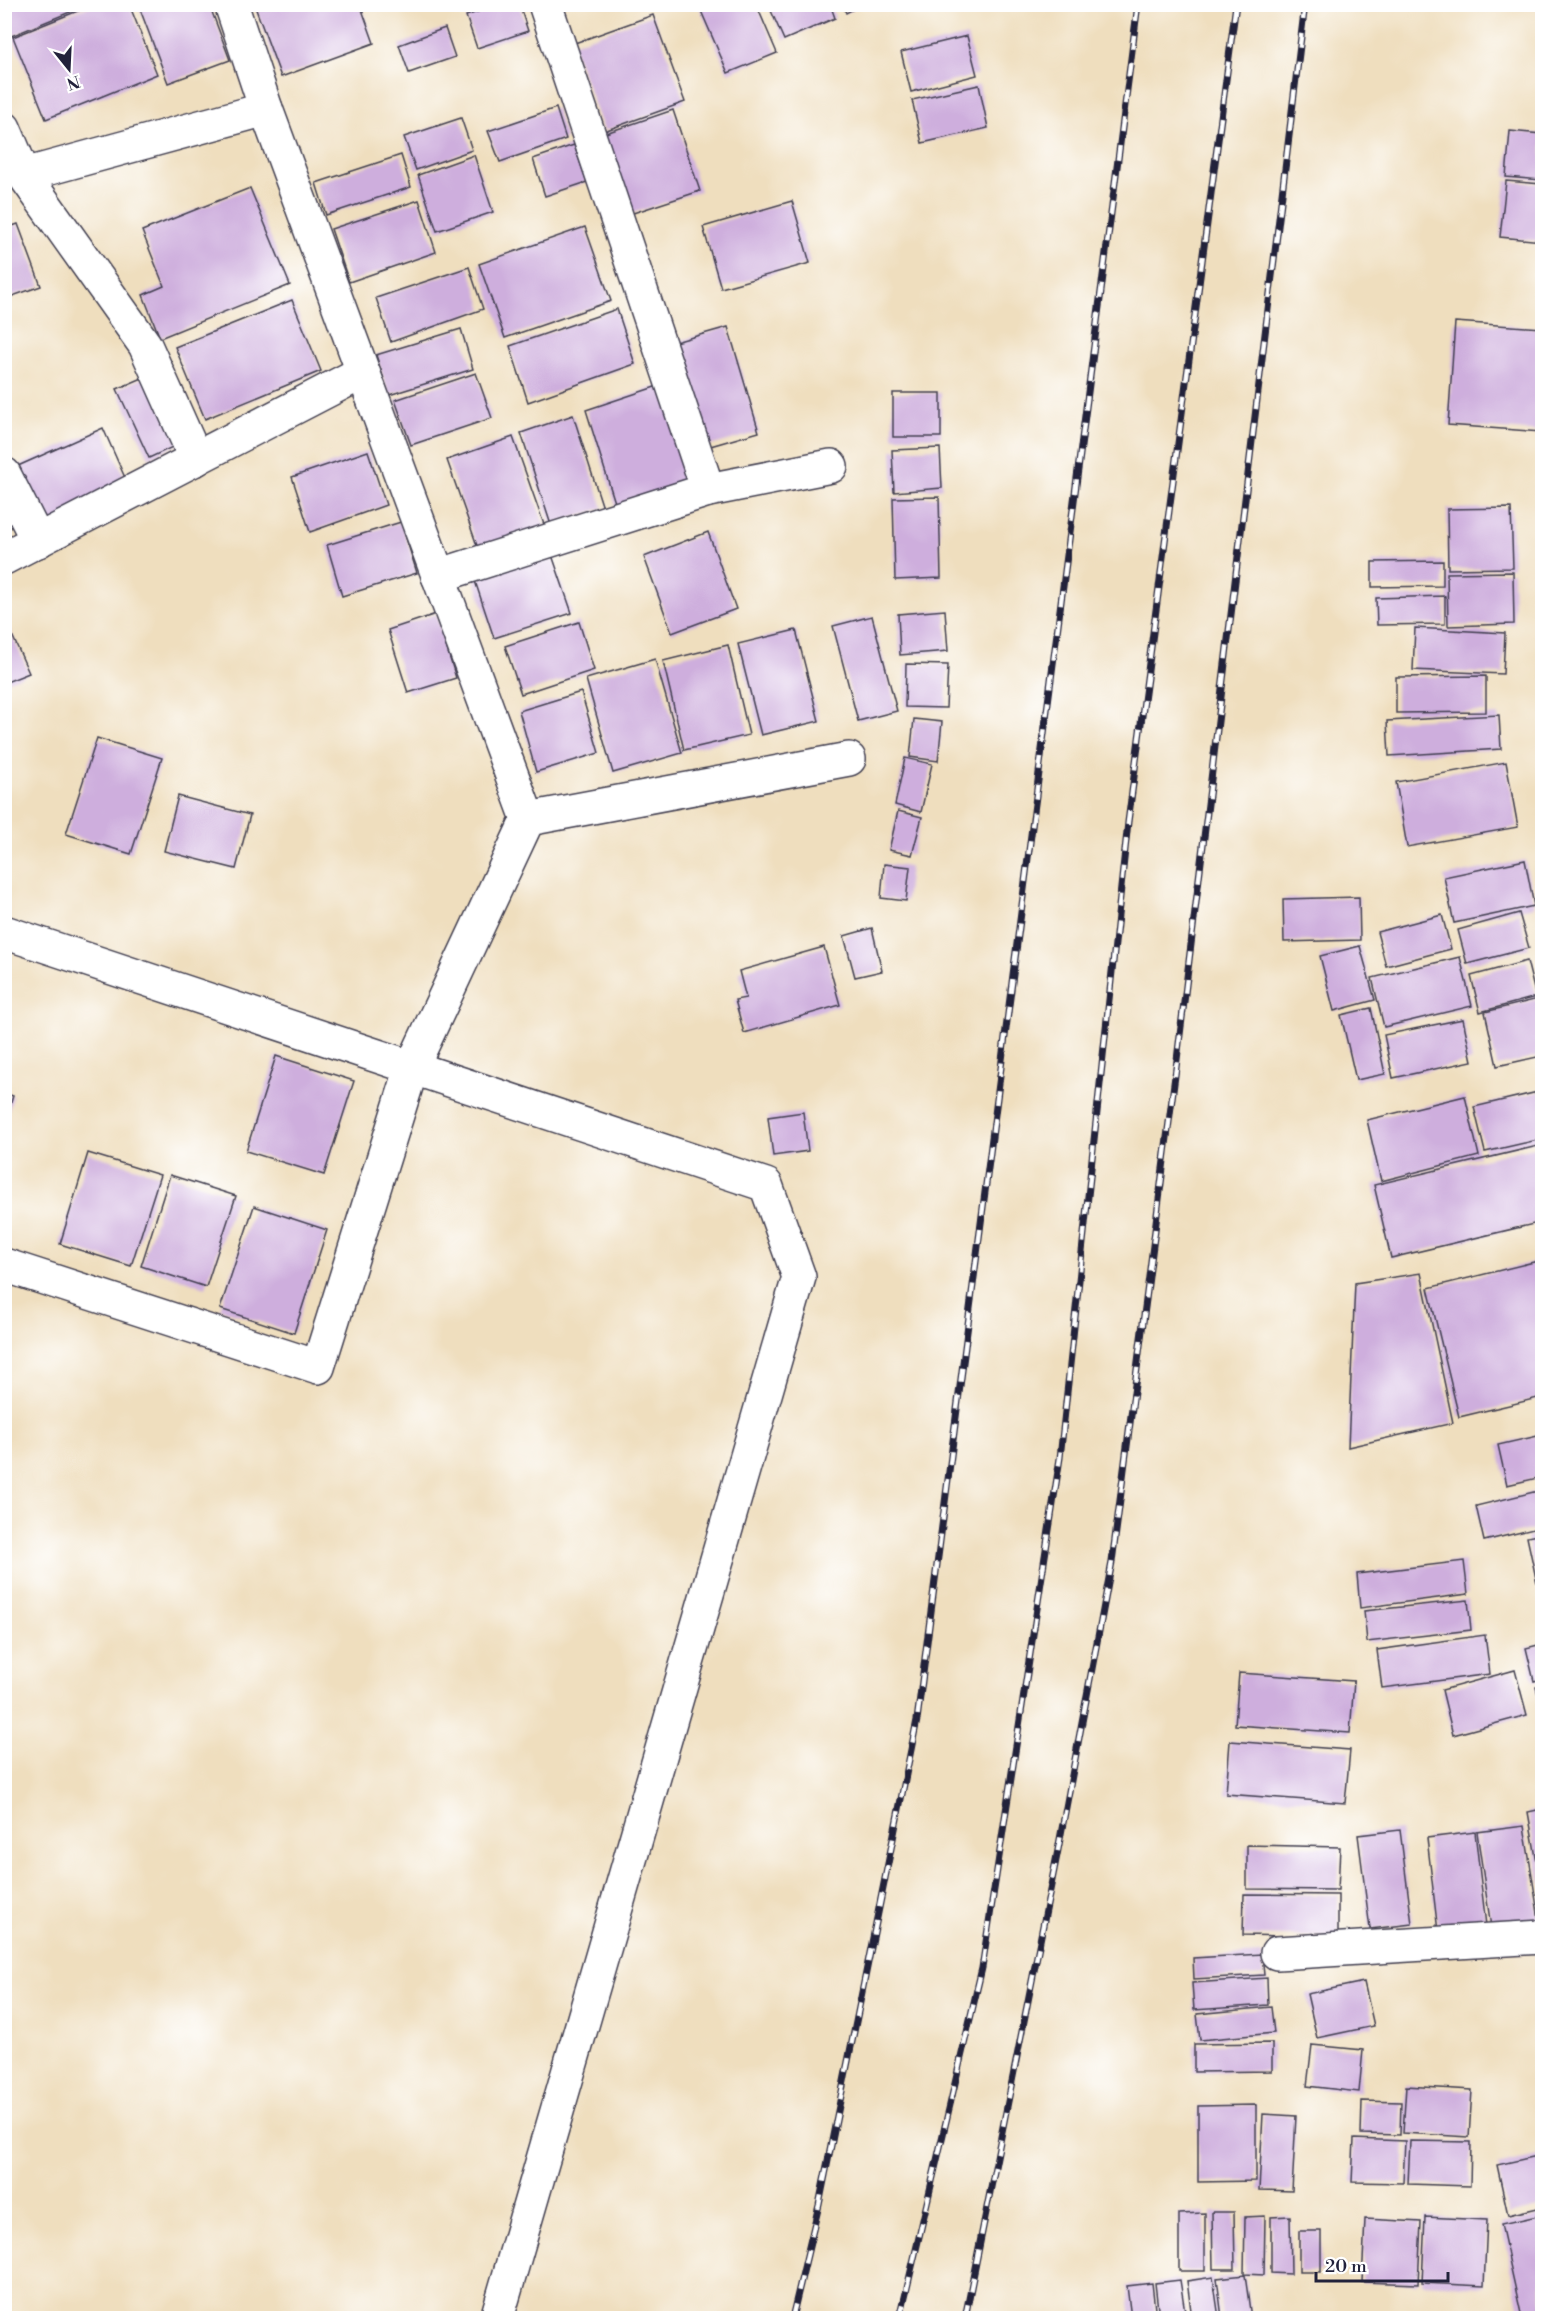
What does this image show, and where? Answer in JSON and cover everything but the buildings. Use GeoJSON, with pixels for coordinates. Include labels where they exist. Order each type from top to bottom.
{"type":"FeatureCollection","features":[{"type":"Feature","properties":{"kind":"street"},"geometry":{"type":"LineString","coordinates":[[4,1265],[318,1367],[412,1067],[528,819],[266,109],[231,4]]}},
{"type":"Feature","properties":{"kind":"street"},"geometry":{"type":"LineString","coordinates":[[555,8],[708,490]]}},
{"type":"Feature","properties":{"kind":"street"},"geometry":{"type":"LineString","coordinates":[[24,175],[266,109]]}},
{"type":"Feature","properties":{"kind":"street"},"geometry":{"type":"LineString","coordinates":[[4,128],[24,175],[146,345],[196,459]]}},
{"type":"Feature","properties":{"kind":"street"},"geometry":{"type":"LineString","coordinates":[[4,558],[363,372]]}},
{"type":"Feature","properties":{"kind":"street"},"geometry":{"type":"LineString","coordinates":[[438,576],[708,490],[831,466]]}},
{"type":"Feature","properties":{"kind":"street"},"geometry":{"type":"LineString","coordinates":[[4,474],[38,541]]}},
{"type":"Feature","properties":{"kind":"street"},"geometry":{"type":"LineString","coordinates":[[528,819],[849,759]]}},
{"type":"Feature","properties":{"kind":"street"},"geometry":{"type":"LineString","coordinates":[[4,932],[766,1185],[799,1277],[497,2319]]}},
{"type":"Feature","properties":{"kind":"street"},"geometry":{"type":"LineString","coordinates":[[1277,1953],[1542,1936]]}},
{"type":"Feature","properties":{"kind":"railway"},"geometry":{"type":"LineString","coordinates":[[792,2318],[819,2205],[917,1720],[1138,4]]}},
{"type":"Feature","properties":{"kind":"railway"},"geometry":{"type":"LineString","coordinates":[[900,2318],[982,1968],[1060,1458],[1128,822],[1236,4]]}},
{"type":"Feature","properties":{"kind":"railway"},"geometry":{"type":"LineString","coordinates":[[965,2318],[1058,1850],[1112,1562],[1176,1068],[1305,4]]}}]}
